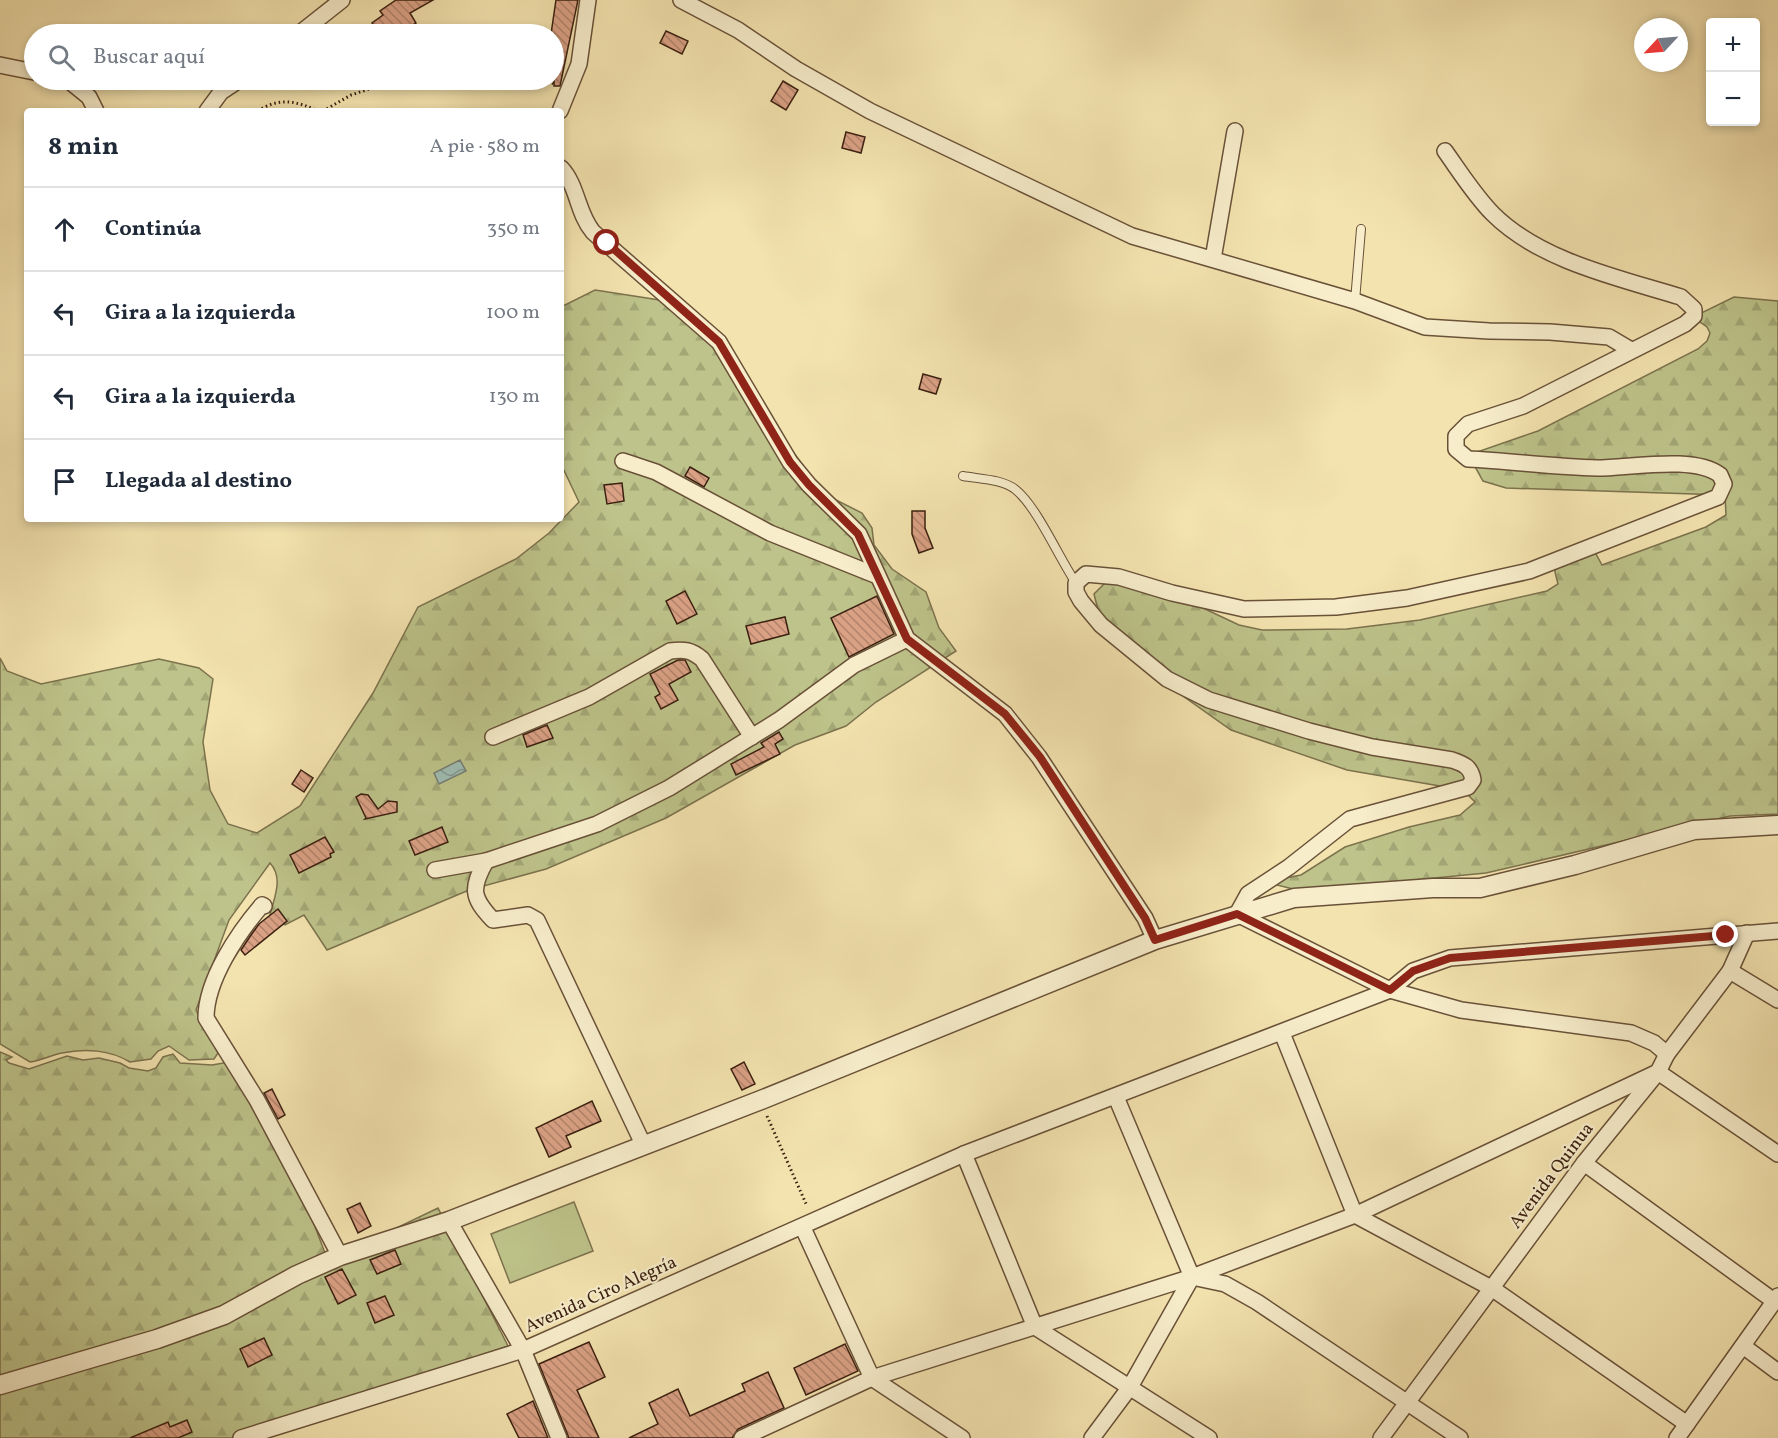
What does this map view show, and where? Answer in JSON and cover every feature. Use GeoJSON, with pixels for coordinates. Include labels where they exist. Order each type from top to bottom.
{"type":"FeatureCollection","features":[{"type":"Feature","properties":{"kind":"street"},"geometry":{"type":"LineString","coordinates":[[311,24],[342,0]]}},
{"type":"Feature","properties":{"kind":"street"},"geometry":{"type":"LineString","coordinates":[[561,108],[579,64],[588,0]]}},
{"type":"Feature","properties":{"kind":"street"},"geometry":{"type":"LineString","coordinates":[[681,0],[738,30],[834,91],[931,142],[1132,236],[1355,301],[1425,327],[1609,337],[1631,350]]}},
{"type":"Feature","properties":{"kind":"street"},"geometry":{"type":"LineString","coordinates":[[0,65],[24,70]]}},
{"type":"Feature","properties":{"kind":"street"},"geometry":{"type":"LineString","coordinates":[[80,90],[89,97],[94,108]]}},
{"type":"Feature","properties":{"kind":"street"},"geometry":{"type":"LineString","coordinates":[[209,108],[224,90]]}},
{"type":"Feature","properties":{"kind":"street"},"geometry":{"type":"LineString","coordinates":[[1213,259],[1235,131]]}},
{"type":"Feature","properties":{"kind":"street"},"geometry":{"type":"LineString","coordinates":[[1237,914],[1248,894],[1288,867],[1350,819],[1468,787],[1473,780],[1471,773],[1465,765],[1452,760],[1372,747],[1309,731],[1209,700],[1167,679],[1101,625],[1081,602],[1076,592],[1076,583],[1086,574],[1119,577],[1172,593],[1244,609],[1335,607],[1407,598],[1530,571],[1718,497],[1724,484],[1720,475],[1704,468],[1661,465],[1597,468],[1468,459],[1456,449],[1456,436],[1468,424],[1523,406],[1685,324],[1694,316],[1694,309],[1681,297],[1574,264],[1507,226],[1492,212],[1445,151]]}},
{"type":"Feature","properties":{"kind":"street"},"geometry":{"type":"LineString","coordinates":[[564,171],[569,177],[582,216],[593,232],[719,342],[790,462],[809,485],[858,534],[875,575],[907,639],[1005,714],[1040,757],[1145,918],[1155,940]]}},
{"type":"Feature","properties":{"kind":"street"},"geometry":{"type":"LineString","coordinates":[[623,461],[656,472],[770,533],[875,575]]}},
{"type":"Feature","properties":{"kind":"street"},"geometry":{"type":"LineString","coordinates":[[435,870],[486,861],[597,824],[669,788],[752,737],[854,665],[907,639]]}},
{"type":"Feature","properties":{"kind":"street"},"geometry":{"type":"LineString","coordinates":[[493,738],[589,697],[670,651],[682,649],[693,652],[702,659],[752,737]]}},
{"type":"Feature","properties":{"kind":"street"},"geometry":{"type":"LineString","coordinates":[[0,1385],[158,1339],[224,1315],[297,1275],[340,1256],[449,1221],[761,1100],[1155,940],[1237,914],[1294,898],[1433,888],[1480,888],[1575,865],[1694,830],[1778,825]]}},
{"type":"Feature","properties":{"kind":"street"},"geometry":{"type":"LineString","coordinates":[[486,861],[474,884],[476,899],[493,920],[528,915],[537,920],[644,1144]]}},
{"type":"Feature","properties":{"kind":"street"},"geometry":{"type":"LineString","coordinates":[[264,906],[262,905],[246,924],[225,956],[206,1008],[206,1018],[257,1100],[340,1256]]}},
{"type":"Feature","properties":{"kind":"street"},"geometry":{"type":"LineString","coordinates":[[1237,914],[1390,990],[1461,1010],[1630,1033],[1654,1043],[1667,1054]]}},
{"type":"Feature","properties":{"kind":"street","name":"Avenida Ciro Alegría"},"geometry":{"type":"LineString","coordinates":[[241,1438],[257,1435],[524,1350],[803,1228],[964,1154],[1390,990],[1413,971],[1450,958],[1778,931]]}},
{"type":"Feature","properties":{"kind":"street","name":"Avenida Quinua"},"geometry":{"type":"LineString","coordinates":[[1382,1438],[1406,1402],[1493,1289],[1584,1163],[1658,1072],[1667,1054],[1730,971],[1747,933]]}},
{"type":"Feature","properties":{"kind":"street"},"geometry":{"type":"LineString","coordinates":[[1730,971],[1778,1000]]}},
{"type":"Feature","properties":{"kind":"street"},"geometry":{"type":"LineString","coordinates":[[1282,1033],[1355,1215],[1493,1289],[1687,1424]]}},
{"type":"Feature","properties":{"kind":"street"},"geometry":{"type":"LineString","coordinates":[[742,1438],[872,1378],[1192,1277],[1355,1215],[1658,1072],[1778,1154]]}},
{"type":"Feature","properties":{"kind":"street"},"geometry":{"type":"LineString","coordinates":[[1116,1097],[1192,1277]]}},
{"type":"Feature","properties":{"kind":"street"},"geometry":{"type":"LineString","coordinates":[[964,1154],[1035,1327],[1209,1438]]}},
{"type":"Feature","properties":{"kind":"street"},"geometry":{"type":"LineString","coordinates":[[1584,1163],[1776,1299],[1677,1438]]}},
{"type":"Feature","properties":{"kind":"street"},"geometry":{"type":"LineString","coordinates":[[449,1221],[524,1350],[559,1438]]}},
{"type":"Feature","properties":{"kind":"street"},"geometry":{"type":"LineString","coordinates":[[803,1228],[872,1378],[962,1438]]}},
{"type":"Feature","properties":{"kind":"street"},"geometry":{"type":"LineString","coordinates":[[1092,1438],[1130,1387],[1192,1277]]}},
{"type":"Feature","properties":{"kind":"street"},"geometry":{"type":"LineString","coordinates":[[1192,1277],[1225,1284],[1257,1302],[1460,1438]]}},
{"type":"Feature","properties":{"kind":"street"},"geometry":{"type":"LineString","coordinates":[[1743,1346],[1778,1372]]}},
{"type":"Feature","properties":{"kind":"lane"},"geometry":{"type":"LineString","coordinates":[[1355,301],[1361,229]]}},
{"type":"Feature","properties":{"kind":"lane"},"geometry":{"type":"LineString","coordinates":[[963,476],[997,482],[1015,489],[1034,510],[1076,583]]}},
{"type":"Feature","properties":{"kind":"path"},"geometry":{"type":"LineString","coordinates":[[328,108],[351,95],[366,90]]}},
{"type":"Feature","properties":{"kind":"path"},"geometry":{"type":"LineString","coordinates":[[263,108],[276,101],[291,101],[310,108]]}},
{"type":"Feature","properties":{"kind":"path"},"geometry":{"type":"LineString","coordinates":[[761,1100],[809,1211],[803,1228]]}},
{"type":"Feature","properties":{"kind":"green space"},"geometry":{"type":"Polygon","coordinates":[[[595,290],[666,301],[702,325],[812,478],[830,497],[862,513],[872,528],[874,545],[892,569],[926,592],[939,628],[956,651],[876,702],[846,726],[795,745],[666,818],[546,869],[469,890],[327,950],[304,915],[285,925],[270,915],[277,882],[270,863],[229,920],[196,1010],[218,1053],[214,1059],[189,1060],[169,1046],[158,1051],[151,1059],[130,1062],[114,1055],[88,1050],[62,1053],[30,1062],[0,1044],[0,658],[7,671],[41,684],[159,659],[199,668],[213,679],[203,742],[210,790],[228,824],[257,833],[300,806],[373,693],[418,607],[516,559],[560,522],[564,522],[564,518],[579,502],[564,470],[564,306],[595,290]]]}},
{"type":"Feature","properties":{"kind":"green space"},"geometry":{"type":"Polygon","coordinates":[[[1734,297],[1778,301],[1778,814],[1730,816],[1486,873],[1301,891],[1265,882],[1301,875],[1345,847],[1409,827],[1460,815],[1475,802],[1463,790],[1347,770],[1231,730],[1156,677],[1101,622],[1094,594],[1108,580],[1203,608],[1239,625],[1262,630],[1347,629],[1420,620],[1547,591],[1558,584],[1555,572],[1556,559],[1595,552],[1602,565],[1706,527],[1726,515],[1725,495],[1506,488],[1483,481],[1474,465],[1477,452],[1538,431],[1698,349],[1707,341],[1710,333],[1707,327],[1693,317],[1734,297]]]}},
{"type":"Feature","properties":{"kind":"green space"},"geometry":{"type":"Polygon","coordinates":[[[0,1052],[12,1057],[6,1060],[9,1063],[29,1069],[67,1056],[83,1060],[99,1058],[120,1063],[129,1068],[148,1071],[156,1068],[163,1057],[173,1054],[180,1063],[212,1065],[229,1062],[243,1092],[302,1192],[328,1261],[438,1208],[508,1346],[237,1438],[0,1438],[0,1052]]]}},
{"type":"Feature","properties":{"kind":"green space"},"geometry":{"type":"Polygon","coordinates":[[[574,1202],[593,1251],[510,1283],[491,1234],[574,1202]]]}},
{"type":"Feature","properties":{"kind":"water"},"geometry":{"type":"Polygon","coordinates":[[[460,760],[466,771],[439,784],[434,773],[460,760]]]}},
{"type":"Feature","properties":{"kind":"building"},"geometry":{"type":"Polygon","coordinates":[[[396,0],[433,0],[410,13],[416,23],[414,24],[373,24],[383,15],[380,11],[396,0]]]}},
{"type":"Feature","properties":{"kind":"building"},"geometry":{"type":"Polygon","coordinates":[[[556,0],[578,0],[564,67],[564,24],[552,24],[556,0]]]}},
{"type":"Feature","properties":{"kind":"building"},"geometry":{"type":"Polygon","coordinates":[[[666,31],[688,41],[682,54],[660,43],[666,31]]]}},
{"type":"Feature","properties":{"kind":"building"},"geometry":{"type":"Polygon","coordinates":[[[783,81],[798,90],[786,110],[771,101],[783,81]]]}},
{"type":"Feature","properties":{"kind":"building"},"geometry":{"type":"Polygon","coordinates":[[[846,132],[865,137],[861,153],[842,148],[846,132]]]}},
{"type":"Feature","properties":{"kind":"building"},"geometry":{"type":"Polygon","coordinates":[[[923,374],[941,379],[936,394],[919,389],[923,374]]]}},
{"type":"Feature","properties":{"kind":"building"},"geometry":{"type":"Polygon","coordinates":[[[690,467],[709,478],[704,487],[685,476],[690,467]]]}},
{"type":"Feature","properties":{"kind":"building"},"geometry":{"type":"Polygon","coordinates":[[[622,483],[624,501],[607,504],[604,485],[622,483]]]}},
{"type":"Feature","properties":{"kind":"building"},"geometry":{"type":"Polygon","coordinates":[[[912,511],[925,511],[925,528],[933,548],[919,553],[912,534],[912,511]]]}},
{"type":"Feature","properties":{"kind":"building"},"geometry":{"type":"Polygon","coordinates":[[[685,591],[697,614],[677,624],[666,601],[685,591]]]}},
{"type":"Feature","properties":{"kind":"building"},"geometry":{"type":"Polygon","coordinates":[[[877,596],[894,634],[849,657],[831,618],[877,596]]]}},
{"type":"Feature","properties":{"kind":"building"},"geometry":{"type":"Polygon","coordinates":[[[785,617],[789,634],[751,644],[746,626],[785,617]]]}},
{"type":"Feature","properties":{"kind":"building"},"geometry":{"type":"Polygon","coordinates":[[[678,660],[685,660],[691,672],[669,684],[678,700],[661,709],[655,697],[660,694],[650,674],[678,660]]]}},
{"type":"Feature","properties":{"kind":"building"},"geometry":{"type":"Polygon","coordinates":[[[547,725],[553,738],[527,747],[523,735],[547,725]]]}},
{"type":"Feature","properties":{"kind":"building"},"geometry":{"type":"Polygon","coordinates":[[[779,732],[783,739],[775,744],[780,754],[736,775],[731,764],[764,747],[761,743],[779,732]]]}},
{"type":"Feature","properties":{"kind":"building"},"geometry":{"type":"Polygon","coordinates":[[[301,770],[313,778],[304,792],[292,784],[301,770]]]}},
{"type":"Feature","properties":{"kind":"building"},"geometry":{"type":"Polygon","coordinates":[[[361,794],[368,795],[378,809],[388,801],[397,802],[397,812],[365,819],[356,797],[361,794]]]}},
{"type":"Feature","properties":{"kind":"building"},"geometry":{"type":"Polygon","coordinates":[[[442,827],[448,842],[415,855],[409,841],[442,827]]]}},
{"type":"Feature","properties":{"kind":"building"},"geometry":{"type":"Polygon","coordinates":[[[325,837],[334,852],[330,854],[331,857],[299,873],[290,855],[325,837]]]}},
{"type":"Feature","properties":{"kind":"building"},"geometry":{"type":"Polygon","coordinates":[[[278,909],[287,921],[245,955],[241,950],[251,935],[259,924],[278,909]]]}},
{"type":"Feature","properties":{"kind":"building"},"geometry":{"type":"Polygon","coordinates":[[[744,1062],[755,1084],[742,1090],[731,1069],[744,1062]]]}},
{"type":"Feature","properties":{"kind":"building"},"geometry":{"type":"Polygon","coordinates":[[[272,1089],[285,1115],[278,1119],[264,1093],[272,1089]]]}},
{"type":"Feature","properties":{"kind":"building"},"geometry":{"type":"Polygon","coordinates":[[[592,1101],[601,1121],[566,1136],[571,1147],[549,1157],[536,1128],[592,1101]]]}},
{"type":"Feature","properties":{"kind":"building"},"geometry":{"type":"Polygon","coordinates":[[[360,1203],[371,1226],[358,1233],[347,1209],[360,1203]]]}},
{"type":"Feature","properties":{"kind":"building"},"geometry":{"type":"Polygon","coordinates":[[[395,1250],[401,1264],[377,1274],[370,1260],[395,1250]]]}},
{"type":"Feature","properties":{"kind":"building"},"geometry":{"type":"Polygon","coordinates":[[[342,1269],[356,1295],[338,1304],[325,1277],[342,1269]]]}},
{"type":"Feature","properties":{"kind":"building"},"geometry":{"type":"Polygon","coordinates":[[[385,1296],[394,1315],[375,1323],[367,1303],[385,1296]]]}},
{"type":"Feature","properties":{"kind":"building"},"geometry":{"type":"Polygon","coordinates":[[[264,1338],[272,1355],[248,1367],[240,1349],[264,1338]]]}},
{"type":"Feature","properties":{"kind":"building"},"geometry":{"type":"Polygon","coordinates":[[[589,1342],[605,1377],[577,1390],[599,1438],[569,1438],[539,1364],[589,1342]]]}},
{"type":"Feature","properties":{"kind":"building"},"geometry":{"type":"Polygon","coordinates":[[[845,1344],[858,1371],[806,1395],[794,1368],[845,1344]]]}},
{"type":"Feature","properties":{"kind":"building"},"geometry":{"type":"Polygon","coordinates":[[[768,1372],[784,1408],[738,1429],[732,1438],[629,1438],[658,1424],[649,1403],[678,1389],[690,1416],[745,1391],[742,1384],[768,1372]]]}},
{"type":"Feature","properties":{"kind":"building"},"geometry":{"type":"Polygon","coordinates":[[[533,1401],[548,1438],[519,1438],[507,1414],[533,1401]]]}},
{"type":"Feature","properties":{"kind":"building"},"geometry":{"type":"Polygon","coordinates":[[[187,1420],[192,1432],[178,1438],[130,1438],[168,1422],[170,1427],[187,1420]]]}},
{"type":"Feature","properties":{"kind":"route"},"geometry":{"type":"LineString","coordinates":[[607,243],[719,342],[790,462],[809,485],[849,522],[858,534],[875,575],[907,639],[1005,714],[1040,757],[1068,804],[1145,918],[1155,940],[1237,914],[1390,990],[1413,971],[1450,958],[1726,935]]}}]}
